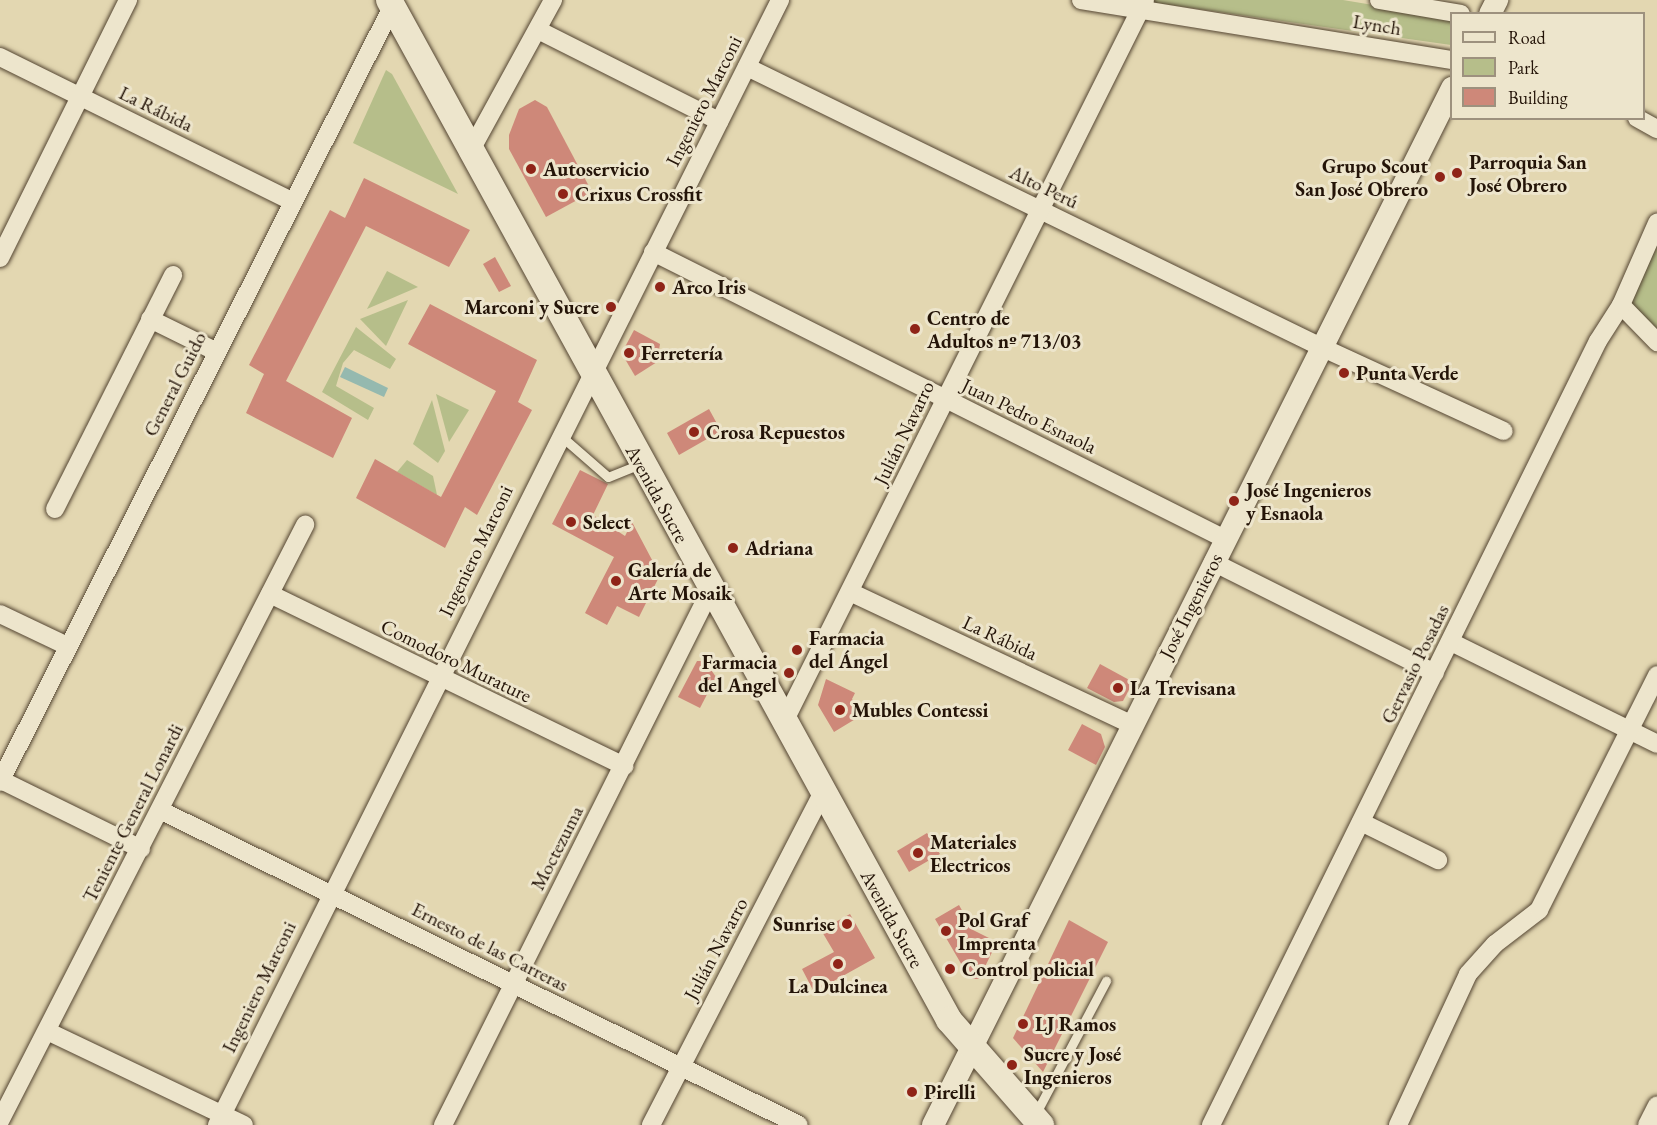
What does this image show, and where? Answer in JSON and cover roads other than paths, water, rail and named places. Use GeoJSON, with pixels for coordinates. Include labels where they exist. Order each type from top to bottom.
{"type":"FeatureCollection","features":[{"type":"Feature","properties":{"kind":"main road","name":"Avenida Sucre"},"geometry":{"type":"LineString","coordinates":[[391,3],[590,374],[931,989],[970,1049],[1037,1121]]}},
{"type":"Feature","properties":{"kind":"street"},"geometry":{"type":"LineString","coordinates":[[0,258],[128,0]]}},
{"type":"Feature","properties":{"kind":"street"},"geometry":{"type":"LineString","coordinates":[[471,150],[553,0]]}},
{"type":"Feature","properties":{"kind":"street","name":"Ingeniero Marconi"},"geometry":{"type":"LineString","coordinates":[[220,1120],[330,892],[780,0]]}},
{"type":"Feature","properties":{"kind":"street","name":"Lynch"},"geometry":{"type":"LineString","coordinates":[[1081,0],[1143,5],[1450,60]]}},
{"type":"Feature","properties":{"kind":"street","name":"Lynch"},"geometry":{"type":"LineString","coordinates":[[1379,0],[1450,12]]}},
{"type":"Feature","properties":{"kind":"street","name":"General Guido"},"geometry":{"type":"LineString","coordinates":[[1,781],[391,3]]}},
{"type":"Feature","properties":{"kind":"street","name":"Julián Navarro"},"geometry":{"type":"LineString","coordinates":[[783,724],[1143,5]]}},
{"type":"Feature","properties":{"kind":"street"},"geometry":{"type":"LineString","coordinates":[[538,30],[719,121]]}},
{"type":"Feature","properties":{"kind":"street","name":"La Rábida"},"geometry":{"type":"LineString","coordinates":[[0,57],[293,202]]}},
{"type":"Feature","properties":{"kind":"street","name":"Alto Perú"},"geometry":{"type":"LineString","coordinates":[[747,67],[1321,347],[1504,431]]}},
{"type":"Feature","properties":{"kind":"street","name":"José Ingenieros"},"geometry":{"type":"LineString","coordinates":[[933,1125],[1131,724],[1450,92]]}},
{"type":"Feature","properties":{"kind":"street"},"geometry":{"type":"LineString","coordinates":[[1641,120],[1657,129]]}},
{"type":"Feature","properties":{"kind":"street","name":"Gervasio Posadas"},"geometry":{"type":"LineString","coordinates":[[1210,1125],[1598,341],[1650,257],[1657,223]]}},
{"type":"Feature","properties":{"kind":"street","name":"Juan Pedro Esnaola"},"geometry":{"type":"LineString","coordinates":[[652,252],[1225,538]]}},
{"type":"Feature","properties":{"kind":"street"},"geometry":{"type":"LineString","coordinates":[[55,508],[173,275]]}},
{"type":"Feature","properties":{"kind":"street"},"geometry":{"type":"LineString","coordinates":[[1621,305],[1657,342]]}},
{"type":"Feature","properties":{"kind":"street"},"geometry":{"type":"LineString","coordinates":[[150,319],[217,352]]}},
{"type":"Feature","properties":{"kind":"street","name":"Teniente General Lonardi"},"geometry":{"type":"LineString","coordinates":[[0,1122],[305,525]]}},
{"type":"Feature","properties":{"kind":"street"},"geometry":{"type":"LineString","coordinates":[[1213,562],[1435,673]]}},
{"type":"Feature","properties":{"kind":"street","name":"Moctezuma"},"geometry":{"type":"LineString","coordinates":[[443,1125],[512,984],[625,766],[710,591]]}},
{"type":"Feature","properties":{"kind":"street","name":"La Rábida"},"geometry":{"type":"LineString","coordinates":[[850,592],[1131,724]]}},
{"type":"Feature","properties":{"kind":"street","name":"Comodoro Murature"},"geometry":{"type":"LineString","coordinates":[[270,594],[438,679],[625,766]]}},
{"type":"Feature","properties":{"kind":"street"},"geometry":{"type":"LineString","coordinates":[[0,614],[67,646]]}},
{"type":"Feature","properties":{"kind":"street"},"geometry":{"type":"LineString","coordinates":[[1451,642],[1657,744]]}},
{"type":"Feature","properties":{"kind":"street"},"geometry":{"type":"LineString","coordinates":[[1398,1125],[1468,975],[1496,944],[1539,910],[1657,675]]}},
{"type":"Feature","properties":{"kind":"street"},"geometry":{"type":"LineString","coordinates":[[1,781],[141,849]]}},
{"type":"Feature","properties":{"kind":"street","name":"Julián Navarro"},"geometry":{"type":"LineString","coordinates":[[651,1125],[822,793]]}},
{"type":"Feature","properties":{"kind":"street","name":"Ernesto de las Carreras"},"geometry":{"type":"LineString","coordinates":[[160,810],[799,1125]]}},
{"type":"Feature","properties":{"kind":"street"},"geometry":{"type":"LineString","coordinates":[[1361,822],[1438,860]]}},
{"type":"Feature","properties":{"kind":"street"},"geometry":{"type":"LineString","coordinates":[[47,1031],[220,1120],[244,1125]]}},
{"type":"Feature","properties":{"kind":"street"},"geometry":{"type":"LineString","coordinates":[[1647,1125],[1657,1105]]}},
{"type":"Feature","properties":{"kind":"lane"},"geometry":{"type":"LineString","coordinates":[[559,435],[608,477],[640,464]]}},
{"type":"Feature","properties":{"kind":"lane"},"geometry":{"type":"LineString","coordinates":[[1037,1121],[1107,981]]}},
{"type":"Feature","properties":{"kind":"water"},"geometry":{"type":"Polygon","coordinates":[[[345,367],[388,388],[384,397],[340,377],[345,367]]]}},
{"type":"Feature","properties":{"kind":"place","name":"Autoservicio"},"geometry":{"type":"Point","coordinates":[531,169]}},
{"type":"Feature","properties":{"kind":"place","name":"Parroquia San José Obrero"},"geometry":{"type":"Point","coordinates":[1457,173]}},
{"type":"Feature","properties":{"kind":"place","name":"Grupo Scout San José Obrero"},"geometry":{"type":"Point","coordinates":[1440,177]}},
{"type":"Feature","properties":{"kind":"place","name":"Crixus Crossfit"},"geometry":{"type":"Point","coordinates":[563,194]}},
{"type":"Feature","properties":{"kind":"place","name":"Arco Iris"},"geometry":{"type":"Point","coordinates":[660,287]}},
{"type":"Feature","properties":{"kind":"place","name":"Marconi y Sucre"},"geometry":{"type":"Point","coordinates":[611,307]}},
{"type":"Feature","properties":{"kind":"place","name":"Centro de Adultos nº 713/03"},"geometry":{"type":"Point","coordinates":[915,329]}},
{"type":"Feature","properties":{"kind":"place","name":"Ferretería"},"geometry":{"type":"Point","coordinates":[629,353]}},
{"type":"Feature","properties":{"kind":"place","name":"Punta Verde"},"geometry":{"type":"Point","coordinates":[1344,373]}},
{"type":"Feature","properties":{"kind":"place","name":"Crosa Repuestos"},"geometry":{"type":"Point","coordinates":[694,432]}},
{"type":"Feature","properties":{"kind":"place","name":"José Ingenieros y Esnaola"},"geometry":{"type":"Point","coordinates":[1234,501]}},
{"type":"Feature","properties":{"kind":"place","name":"Select"},"geometry":{"type":"Point","coordinates":[571,522]}},
{"type":"Feature","properties":{"kind":"place","name":"Adriana"},"geometry":{"type":"Point","coordinates":[733,548]}},
{"type":"Feature","properties":{"kind":"place","name":"Galería de Arte Mosaik"},"geometry":{"type":"Point","coordinates":[616,581]}},
{"type":"Feature","properties":{"kind":"place","name":"Farmacia del Ángel"},"geometry":{"type":"Point","coordinates":[797,650]}},
{"type":"Feature","properties":{"kind":"place","name":"Farmacia del Angel"},"geometry":{"type":"Point","coordinates":[789,673]}},
{"type":"Feature","properties":{"kind":"place","name":"La Trevisana"},"geometry":{"type":"Point","coordinates":[1118,688]}},
{"type":"Feature","properties":{"kind":"place","name":"Mubles Contessi"},"geometry":{"type":"Point","coordinates":[840,710]}},
{"type":"Feature","properties":{"kind":"place","name":"Materiales Electricos"},"geometry":{"type":"Point","coordinates":[918,853]}},
{"type":"Feature","properties":{"kind":"place","name":"Sunrise"},"geometry":{"type":"Point","coordinates":[847,924]}},
{"type":"Feature","properties":{"kind":"place","name":"Pol Graf Imprenta"},"geometry":{"type":"Point","coordinates":[946,931]}},
{"type":"Feature","properties":{"kind":"place","name":"La Dulcinea"},"geometry":{"type":"Point","coordinates":[838,964]}},
{"type":"Feature","properties":{"kind":"place","name":"Control policial"},"geometry":{"type":"Point","coordinates":[950,969]}},
{"type":"Feature","properties":{"kind":"place","name":"LJ Ramos"},"geometry":{"type":"Point","coordinates":[1023,1024]}},
{"type":"Feature","properties":{"kind":"place","name":"Sucre y José Ingenieros"},"geometry":{"type":"Point","coordinates":[1012,1065]}},
{"type":"Feature","properties":{"kind":"place","name":"Pirelli"},"geometry":{"type":"Point","coordinates":[912,1092]}}]}
